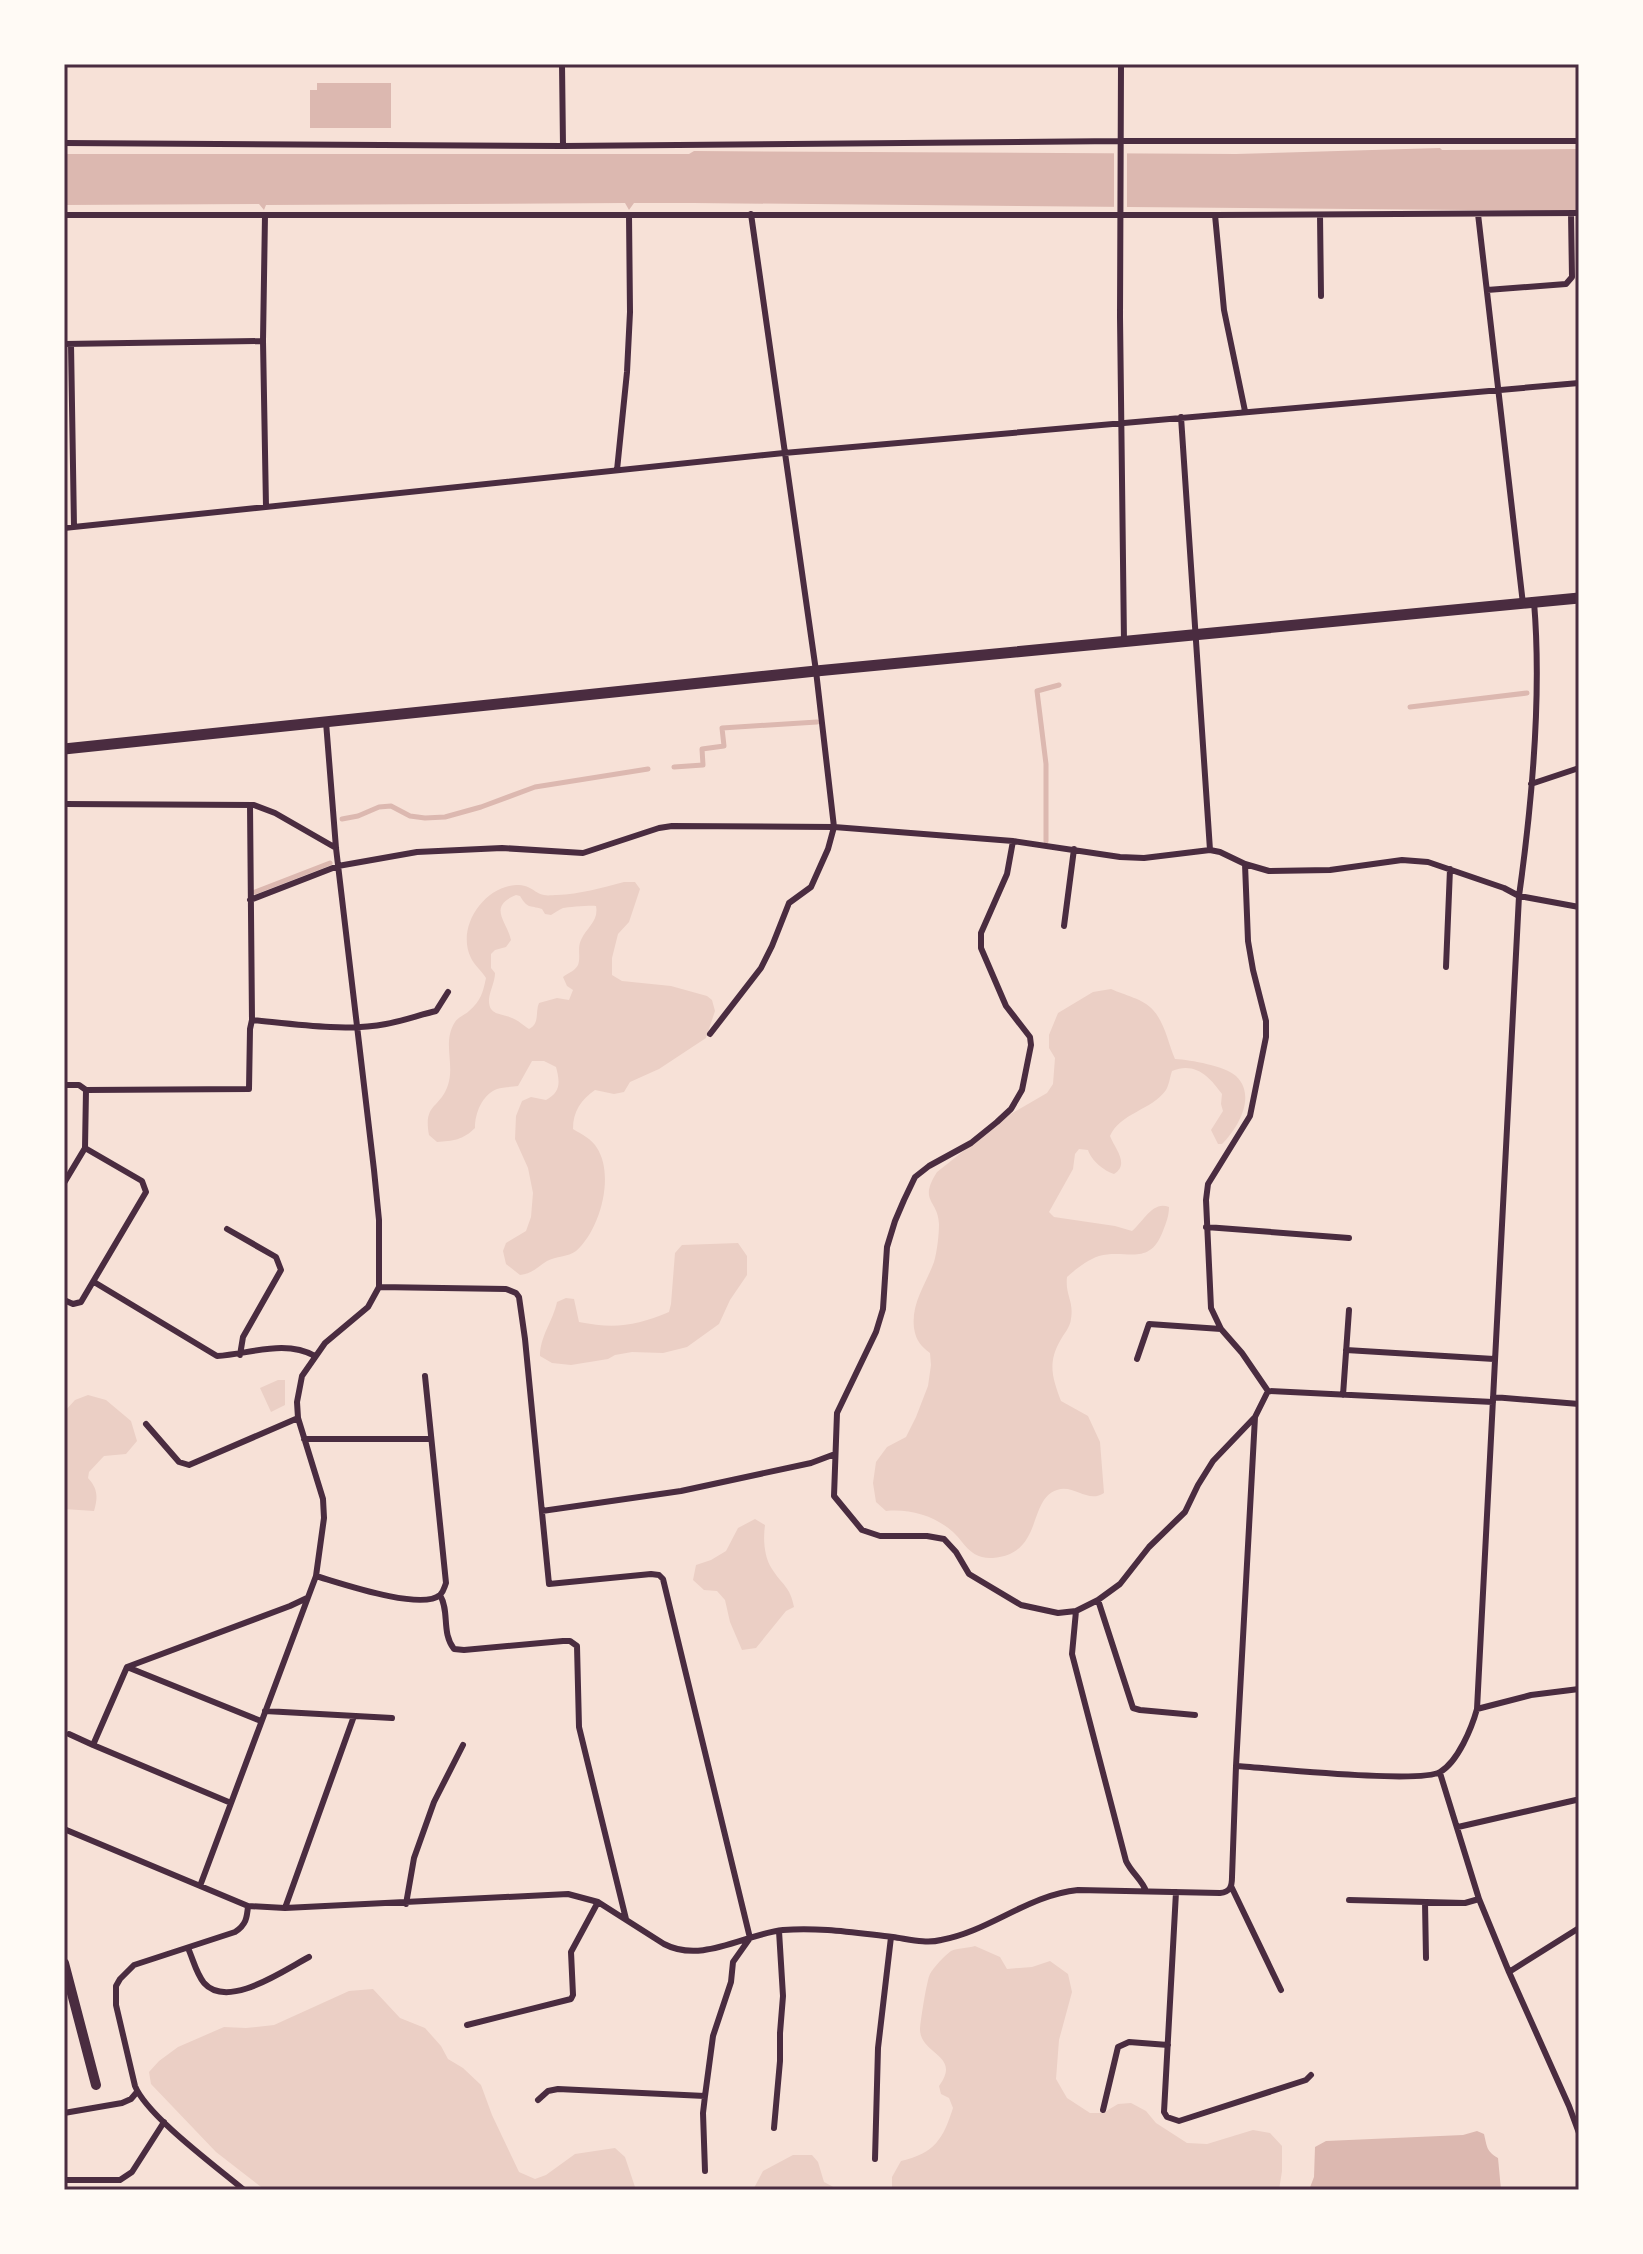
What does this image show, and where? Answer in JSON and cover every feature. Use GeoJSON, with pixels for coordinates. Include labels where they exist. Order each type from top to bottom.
{"type":"FeatureCollection","features":[{"type":"Feature","properties":{"kind":"highway"},"geometry":{"type":"LineString","coordinates":[[64,749],[816,671],[1579,598]]}},
{"type":"Feature","properties":{"kind":"main road"},"geometry":{"type":"LineString","coordinates":[[64,1963],[96,2085]]}},
{"type":"Feature","properties":{"kind":"street"},"geometry":{"type":"LineString","coordinates":[[562,64],[563,146]]}},
{"type":"Feature","properties":{"kind":"street"},"geometry":{"type":"LineString","coordinates":[[1121,64],[1124,642]]}},
{"type":"Feature","properties":{"kind":"street"},"geometry":{"type":"LineString","coordinates":[[64,143],[563,146],[1579,141]]}},
{"type":"Feature","properties":{"kind":"street"},"geometry":{"type":"LineString","coordinates":[[64,215],[1575,213],[1572,277],[1566,284],[1487,290]]}},
{"type":"Feature","properties":{"kind":"street"},"geometry":{"type":"LineString","coordinates":[[710,1034],[761,968],[789,903],[811,887],[834,827],[816,671],[751,214]]}},
{"type":"Feature","properties":{"kind":"street"},"geometry":{"type":"LineString","coordinates":[[1236,1766],[1370,1775],[1426,1776],[1440,1773],[1465,1740],[1477,1709],[1519,896],[1531,784],[1536,656],[1498,390],[1478,214]]}},
{"type":"Feature","properties":{"kind":"street"},"geometry":{"type":"LineString","coordinates":[[265,215],[263,341],[266,507]]}},
{"type":"Feature","properties":{"kind":"street"},"geometry":{"type":"LineString","coordinates":[[617,470],[630,312],[629,215]]}},
{"type":"Feature","properties":{"kind":"street"},"geometry":{"type":"LineString","coordinates":[[1215,215],[1224,310],[1245,411]]}},
{"type":"Feature","properties":{"kind":"street"},"geometry":{"type":"LineString","coordinates":[[1320,215],[1321,296]]}},
{"type":"Feature","properties":{"kind":"street"},"geometry":{"type":"LineString","coordinates":[[74,527],[67,344],[263,341]]}},
{"type":"Feature","properties":{"kind":"street"},"geometry":{"type":"LineString","coordinates":[[64,528],[784,453],[1579,383]]}},
{"type":"Feature","properties":{"kind":"street"},"geometry":{"type":"LineString","coordinates":[[1181,417],[1210,850]]}},
{"type":"Feature","properties":{"kind":"street"},"geometry":{"type":"LineString","coordinates":[[200,1886],[316,1576],[324,1507],[298,1418],[297,1402],[302,1376],[325,1343],[368,1307],[379,1287],[379,1220],[336,848],[326,722]]}},
{"type":"Feature","properties":{"kind":"street"},"geometry":{"type":"LineString","coordinates":[[1531,784],[1579,768]]}},
{"type":"Feature","properties":{"kind":"street"},"geometry":{"type":"LineString","coordinates":[[64,804],[250,805],[275,813],[336,848]]}},
{"type":"Feature","properties":{"kind":"street"},"geometry":{"type":"LineString","coordinates":[[64,1085],[79,1085],[86,1090],[249,1089],[252,1020],[250,805]]}},
{"type":"Feature","properties":{"kind":"street"},"geometry":{"type":"LineString","coordinates":[[250,900],[338,866],[417,852],[502,848],[583,853],[672,826],[834,827],[1013,841],[1120,857],[1144,858],[1210,850],[1269,871],[1330,870],[1402,860],[1428,862],[1519,896],[1579,907]]}},
{"type":"Feature","properties":{"kind":"street"},"geometry":{"type":"LineString","coordinates":[[1013,841],[1007,874],[980,940],[1006,1006],[1030,1037],[1022,1090],[1011,1109],[997,1122],[971,1143],[915,1177],[887,1247],[885,1294],[876,1332],[837,1413],[834,1496],[862,1530],[880,1536],[944,1539],[969,1574],[1021,1605],[1058,1613],[1076,1611],[1120,1584],[1149,1547],[1185,1512],[1213,1461],[1255,1417],[1268,1391]]}},
{"type":"Feature","properties":{"kind":"street"},"geometry":{"type":"LineString","coordinates":[[1064,926],[1074,849]]}},
{"type":"Feature","properties":{"kind":"street"},"geometry":{"type":"LineString","coordinates":[[1245,864],[1248,941],[1266,1021],[1266,1037],[1250,1116],[1208,1184],[1209,1299],[1221,1329],[1268,1391]]}},
{"type":"Feature","properties":{"kind":"street"},"geometry":{"type":"LineString","coordinates":[[1446,967],[1450,869]]}},
{"type":"Feature","properties":{"kind":"street"},"geometry":{"type":"LineString","coordinates":[[252,1020],[299,1025],[385,1025],[436,1011],[448,992]]}},
{"type":"Feature","properties":{"kind":"street"},"geometry":{"type":"LineString","coordinates":[[64,1183],[85,1148],[86,1090]]}},
{"type":"Feature","properties":{"kind":"street"},"geometry":{"type":"LineString","coordinates":[[64,1300],[73,1304],[81,1302],[146,1192],[142,1181],[85,1148]]}},
{"type":"Feature","properties":{"kind":"street"},"geometry":{"type":"LineString","coordinates":[[1206,1227],[1349,1238]]}},
{"type":"Feature","properties":{"kind":"street"},"geometry":{"type":"LineString","coordinates":[[227,1229],[276,1257],[281,1270],[243,1337],[240,1355]]}},
{"type":"Feature","properties":{"kind":"street"},"geometry":{"type":"LineString","coordinates":[[94,1282],[217,1356],[288,1347],[303,1349],[315,1356]]}},
{"type":"Feature","properties":{"kind":"street"},"geometry":{"type":"LineString","coordinates":[[379,1287],[506,1289],[516,1293],[522,1315],[549,1584],[651,1574],[663,1579],[750,1938],[733,1962],[731,1982],[713,2036],[703,2113],[705,2171]]}},
{"type":"Feature","properties":{"kind":"street"},"geometry":{"type":"LineString","coordinates":[[1343,1395],[1349,1310]]}},
{"type":"Feature","properties":{"kind":"street"},"geometry":{"type":"LineString","coordinates":[[1137,1359],[1149,1324],[1221,1329]]}},
{"type":"Feature","properties":{"kind":"street"},"geometry":{"type":"LineString","coordinates":[[1346,1350],[1494,1359]]}},
{"type":"Feature","properties":{"kind":"street"},"geometry":{"type":"LineString","coordinates":[[316,1576],[405,1600],[440,1595],[446,1583],[425,1376]]}},
{"type":"Feature","properties":{"kind":"street"},"geometry":{"type":"LineString","coordinates":[[1268,1391],[1579,1404]]}},
{"type":"Feature","properties":{"kind":"street"},"geometry":{"type":"LineString","coordinates":[[1255,1417],[1231,1886],[1281,1990]]}},
{"type":"Feature","properties":{"kind":"street"},"geometry":{"type":"LineString","coordinates":[[146,1424],[179,1462],[189,1465],[298,1418]]}},
{"type":"Feature","properties":{"kind":"street"},"geometry":{"type":"LineString","coordinates":[[304,1439],[431,1439]]}},
{"type":"Feature","properties":{"kind":"street"},"geometry":{"type":"LineString","coordinates":[[542,1511],[681,1491],[811,1463],[835,1454]]}},
{"type":"Feature","properties":{"kind":"street"},"geometry":{"type":"LineString","coordinates":[[440,1595],[444,1602],[447,1640],[454,1649],[563,1641],[577,1646],[579,1727],[626,1919]]}},
{"type":"Feature","properties":{"kind":"street"},"geometry":{"type":"LineString","coordinates":[[93,1745],[127,1667],[307,1598]]}},
{"type":"Feature","properties":{"kind":"street"},"geometry":{"type":"LineString","coordinates":[[1098,1600],[1130,1705],[1140,1710],[1195,1715]]}},
{"type":"Feature","properties":{"kind":"street"},"geometry":{"type":"LineString","coordinates":[[1076,1611],[1072,1654],[1126,1861],[1146,1891]]}},
{"type":"Feature","properties":{"kind":"street"},"geometry":{"type":"LineString","coordinates":[[127,1667],[261,1721]]}},
{"type":"Feature","properties":{"kind":"street"},"geometry":{"type":"LineString","coordinates":[[1477,1709],[1531,1695],[1579,1689]]}},
{"type":"Feature","properties":{"kind":"street"},"geometry":{"type":"LineString","coordinates":[[265,1711],[392,1718]]}},
{"type":"Feature","properties":{"kind":"street"},"geometry":{"type":"LineString","coordinates":[[285,1908],[354,1716]]}},
{"type":"Feature","properties":{"kind":"street"},"geometry":{"type":"LineString","coordinates":[[69,1734],[231,1803]]}},
{"type":"Feature","properties":{"kind":"street"},"geometry":{"type":"LineString","coordinates":[[406,1904],[414,1858],[434,1802],[463,1745]]}},
{"type":"Feature","properties":{"kind":"street"},"geometry":{"type":"LineString","coordinates":[[1440,1773],[1479,1899],[1579,2133]]}},
{"type":"Feature","properties":{"kind":"street"},"geometry":{"type":"LineString","coordinates":[[1458,1827],[1576,1800]]}},
{"type":"Feature","properties":{"kind":"street"},"geometry":{"type":"LineString","coordinates":[[64,1829],[248,1906],[285,1908],[406,1904],[578,1895],[598,1902],[664,1944],[678,1949],[705,1950],[779,1931],[811,1928],[942,1940],[970,1932],[1027,1904],[1063,1891],[1220,1893],[1228,1891],[1231,1886]]}},
{"type":"Feature","properties":{"kind":"street"},"geometry":{"type":"LineString","coordinates":[[1176,1892],[1164,2112],[1179,2121],[1306,2080],[1311,2075]]}},
{"type":"Feature","properties":{"kind":"street"},"geometry":{"type":"LineString","coordinates":[[1349,1900],[1465,1903],[1479,1899]]}},
{"type":"Feature","properties":{"kind":"street"},"geometry":{"type":"LineString","coordinates":[[467,2025],[571,1999],[571,1952],[598,1902]]}},
{"type":"Feature","properties":{"kind":"street"},"geometry":{"type":"LineString","coordinates":[[1425,1902],[1426,1958]]}},
{"type":"Feature","properties":{"kind":"street"},"geometry":{"type":"LineString","coordinates":[[244,2190],[164,2122],[137,2092],[116,2005],[116,1986],[134,1965],[243,1928],[248,1906]]}},
{"type":"Feature","properties":{"kind":"street"},"geometry":{"type":"LineString","coordinates":[[1509,1972],[1579,1928]]}},
{"type":"Feature","properties":{"kind":"street"},"geometry":{"type":"LineString","coordinates":[[774,2128],[783,1996],[779,1931]]}},
{"type":"Feature","properties":{"kind":"street"},"geometry":{"type":"LineString","coordinates":[[875,2159],[878,2048],[891,1937]]}},
{"type":"Feature","properties":{"kind":"street"},"geometry":{"type":"LineString","coordinates":[[188,1948],[202,1980],[211,1989],[225,1993],[243,1991],[309,1957]]}},
{"type":"Feature","properties":{"kind":"street"},"geometry":{"type":"LineString","coordinates":[[1103,2110],[1118,2047],[1129,2042],[1168,2045]]}},
{"type":"Feature","properties":{"kind":"street"},"geometry":{"type":"LineString","coordinates":[[538,2100],[548,2091],[558,2089],[705,2096]]}},
{"type":"Feature","properties":{"kind":"street"},"geometry":{"type":"LineString","coordinates":[[64,2113],[122,2103],[137,2092]]}},
{"type":"Feature","properties":{"kind":"street"},"geometry":{"type":"LineString","coordinates":[[64,2180],[120,2180],[127,2177],[164,2122]]}},
{"type":"Feature","properties":{"kind":"shaded area"},"geometry":{"type":"Polygon","coordinates":[[[317,83],[391,83],[391,128],[310,128],[310,90],[317,90],[317,83]]]}},
{"type":"Feature","properties":{"kind":"shaded area"},"geometry":{"type":"Polygon","coordinates":[[[1440,148],[1579,149],[1579,211],[693,203],[634,203],[629,210],[625,203],[266,205],[264,210],[259,204],[64,205],[64,154],[689,154],[694,151],[1236,154],[1440,148]]]}},
{"type":"Feature","properties":{"kind":"shaded area"},"geometry":{"type":"Polygon","coordinates":[[[635,882],[640,889],[629,922],[618,934],[612,958],[612,975],[622,981],[671,986],[707,996],[712,1000],[715,1011],[706,1038],[659,1069],[630,1082],[624,1092],[614,1094],[595,1090],[582,1102],[574,1117],[573,1129],[595,1145],[605,1173],[598,1217],[585,1242],[576,1251],[551,1259],[520,1275],[506,1264],[503,1251],[506,1243],[526,1231],[531,1217],[533,1193],[528,1168],[515,1139],[516,1116],[522,1101],[531,1097],[546,1100],[554,1094],[559,1082],[556,1067],[544,1061],[532,1061],[518,1086],[497,1089],[483,1100],[475,1128],[462,1137],[437,1142],[429,1135],[430,1111],[445,1093],[450,1077],[451,1030],[456,1020],[479,1000],[486,978],[472,961],[467,946],[470,922],[483,901],[504,887],[522,885],[549,895],[582,892],[635,882]],[[516,895],[502,904],[501,915],[511,940],[506,947],[491,954],[491,968],[495,973],[489,1004],[496,1013],[514,1019],[529,1029],[536,1021],[539,1003],[557,998],[569,1000],[573,990],[563,977],[578,965],[580,943],[594,920],[596,906],[563,908],[551,915],[527,905],[516,895]]]}},
{"type":"Feature","properties":{"kind":"shaded area"},"geometry":{"type":"Polygon","coordinates":[[[1111,989],[1139,1000],[1153,1010],[1175,1059],[1216,1066],[1236,1076],[1245,1093],[1243,1112],[1234,1129],[1222,1144],[1218,1144],[1211,1130],[1223,1111],[1222,1094],[1201,1072],[1180,1068],[1172,1071],[1167,1088],[1160,1097],[1121,1122],[1110,1136],[1121,1161],[1119,1170],[1114,1174],[1098,1165],[1088,1150],[1079,1149],[1075,1154],[1073,1169],[1049,1212],[1054,1217],[1132,1231],[1153,1209],[1169,1207],[1168,1216],[1163,1231],[1151,1249],[1144,1253],[1099,1256],[1067,1277],[1071,1319],[1056,1349],[1052,1364],[1054,1378],[1061,1401],[1088,1416],[1100,1442],[1104,1493],[1092,1496],[1069,1489],[1057,1490],[1042,1504],[1028,1537],[1020,1547],[1009,1554],[984,1557],[972,1552],[938,1521],[918,1513],[886,1511],[876,1502],[873,1483],[876,1462],[887,1447],[906,1437],[928,1386],[930,1353],[918,1340],[914,1319],[938,1243],[938,1216],[930,1200],[929,1189],[937,1172],[1009,1115],[1047,1093],[1053,1084],[1055,1058],[1049,1048],[1049,1035],[1058,1013],[1093,992],[1111,989]]]}},
{"type":"Feature","properties":{"kind":"shaded area"},"geometry":{"type":"Polygon","coordinates":[[[738,1243],[747,1256],[747,1275],[719,1324],[687,1347],[663,1353],[632,1352],[571,1365],[552,1363],[540,1356],[557,1302],[574,1299],[579,1322],[614,1326],[646,1320],[669,1312],[675,1253],[682,1245],[738,1243]]]}},
{"type":"Feature","properties":{"kind":"shaded area"},"geometry":{"type":"Polygon","coordinates":[[[285,1380],[285,1405],[271,1412],[260,1388],[285,1380]]]}},
{"type":"Feature","properties":{"kind":"shaded area"},"geometry":{"type":"Polygon","coordinates":[[[88,1395],[106,1400],[131,1421],[137,1441],[126,1454],[104,1456],[89,1472],[88,1478],[96,1493],[94,1511],[64,1509],[64,1412],[75,1400],[88,1395]]]}},
{"type":"Feature","properties":{"kind":"shaded area"},"geometry":{"type":"Polygon","coordinates":[[[755,1519],[765,1525],[767,1559],[788,1590],[794,1607],[786,1611],[756,1648],[742,1650],[725,1600],[717,1591],[704,1590],[693,1580],[696,1565],[726,1551],[738,1528],[755,1519]]]}},
{"type":"Feature","properties":{"kind":"shaded area"},"geometry":{"type":"Polygon","coordinates":[[[975,1946],[1000,1957],[1007,1969],[1032,1967],[1050,1961],[1068,1974],[1072,1992],[1059,2040],[1056,2079],[1067,2098],[1090,2113],[1103,2113],[1118,2104],[1131,2103],[1187,2143],[1207,2144],[1253,2130],[1270,2133],[1282,2146],[1279,2190],[1016,2190],[999,2187],[994,2190],[892,2190],[892,2177],[901,2161],[922,2154],[936,2143],[953,2108],[949,2098],[941,2094],[939,2086],[946,2068],[922,2038],[920,2030],[929,1978],[936,1965],[951,1951],[975,1946]]]}},
{"type":"Feature","properties":{"kind":"shaded area"},"geometry":{"type":"Polygon","coordinates":[[[373,1989],[400,2018],[425,2028],[448,2059],[481,2085],[519,2172],[535,2179],[546,2175],[575,2154],[615,2148],[625,2157],[636,2190],[265,2190],[216,2152],[151,2084],[149,2072],[159,2061],[178,2047],[224,2027],[274,2025],[349,1991],[373,1989]]]}},
{"type":"Feature","properties":{"kind":"shaded area"},"geometry":{"type":"Polygon","coordinates":[[[1477,2131],[1484,2134],[1489,2150],[1498,2158],[1501,2190],[1309,2190],[1314,2177],[1315,2147],[1326,2141],[1463,2135],[1477,2131]]]}},
{"type":"Feature","properties":{"kind":"shaded area"},"geometry":{"type":"Polygon","coordinates":[[[793,2155],[812,2155],[818,2162],[824,2182],[839,2190],[753,2190],[763,2171],[793,2155]]]}},
{"type":"Feature","properties":{"kind":"pier"},"geometry":{"type":"Polygon","coordinates":[[[1114,150],[1127,150],[1127,210],[1114,210],[1114,150]]]}},
{"type":"Feature","properties":{"kind":"waterway"},"geometry":{"type":"LineString","coordinates":[[1046,841],[1046,764],[1037,691],[1059,685]]}},
{"type":"Feature","properties":{"kind":"waterway"},"geometry":{"type":"LineString","coordinates":[[1410,707],[1527,693]]}},
{"type":"Feature","properties":{"kind":"waterway"},"geometry":{"type":"LineString","coordinates":[[674,767],[703,765],[702,749],[724,746],[722,728],[817,722]]}},
{"type":"Feature","properties":{"kind":"waterway"},"geometry":{"type":"LineString","coordinates":[[342,819],[391,806],[410,816],[445,817],[535,787],[648,769]]}},
{"type":"Feature","properties":{"kind":"waterway"},"geometry":{"type":"LineString","coordinates":[[255,892],[330,863]]}}]}
